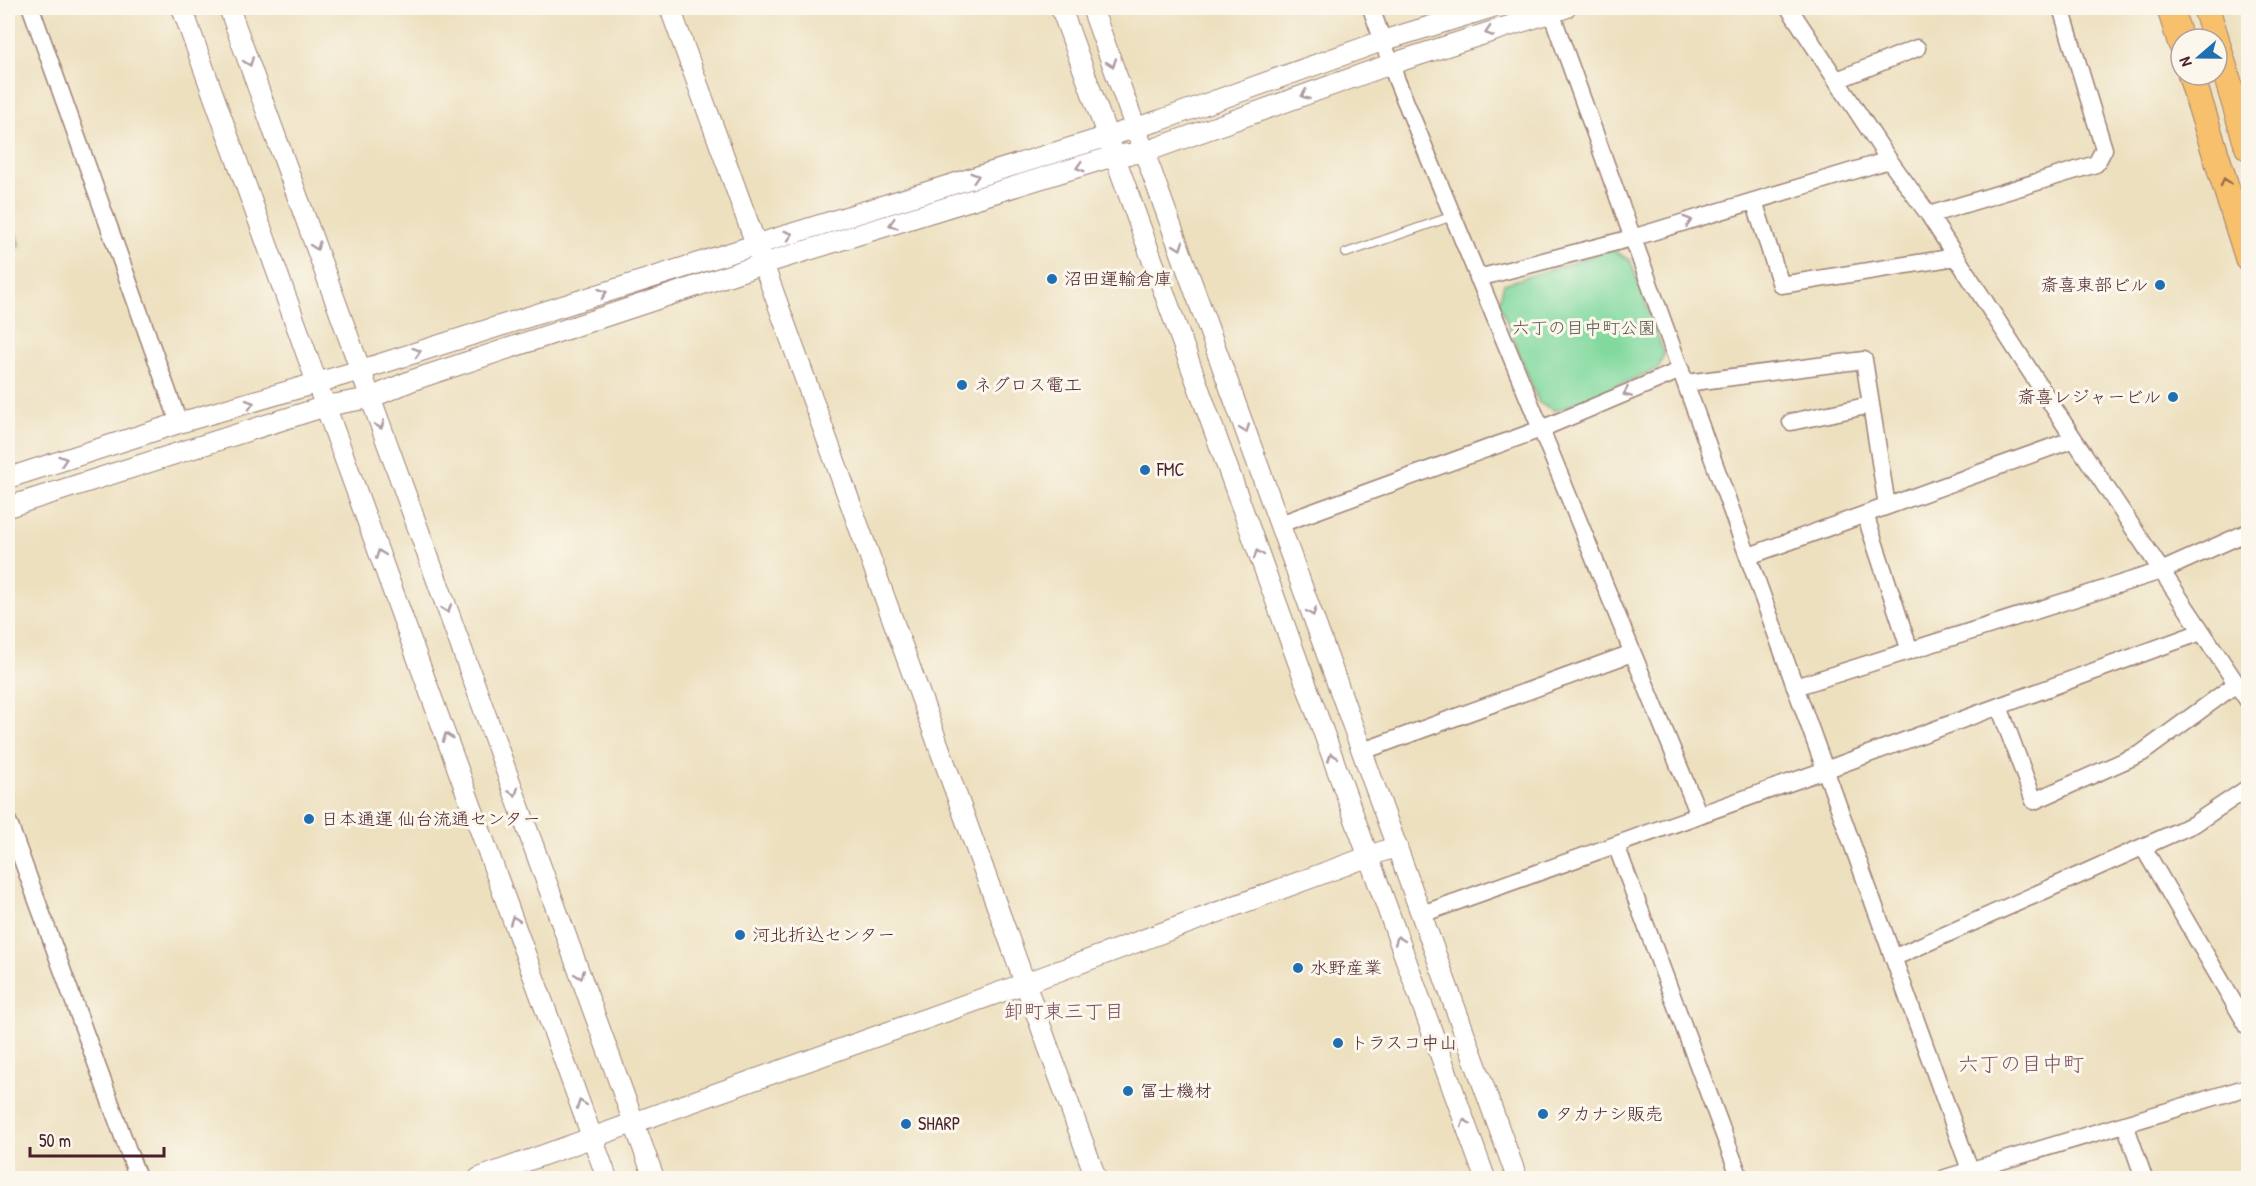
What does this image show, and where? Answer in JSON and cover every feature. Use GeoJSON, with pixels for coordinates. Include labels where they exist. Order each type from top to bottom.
{"type":"FeatureCollection","features":[{"type":"Feature","properties":{"kind":"main road"},"geometry":{"type":"LineString","coordinates":[[2170,8],[2176,27]]}},
{"type":"Feature","properties":{"kind":"main road"},"geometry":{"type":"LineString","coordinates":[[2206,8],[2212,27]]}},
{"type":"Feature","properties":{"kind":"main road"},"geometry":{"type":"LineString","coordinates":[[2229,84],[2248,147]]}},
{"type":"Feature","properties":{"kind":"main road"},"geometry":{"type":"LineString","coordinates":[[2195,87],[2248,258]]}},
{"type":"Feature","properties":{"kind":"street"},"geometry":{"type":"LineString","coordinates":[[31,8],[179,423]]}},
{"type":"Feature","properties":{"kind":"street"},"geometry":{"type":"LineString","coordinates":[[182,8],[607,1179]]}},
{"type":"Feature","properties":{"kind":"street"},"geometry":{"type":"LineString","coordinates":[[229,8],[654,1179]]}},
{"type":"Feature","properties":{"kind":"street"},"geometry":{"type":"LineString","coordinates":[[670,8],[1096,1179]]}},
{"type":"Feature","properties":{"kind":"street"},"geometry":{"type":"LineString","coordinates":[[1061,8],[1485,1179]]}},
{"type":"Feature","properties":{"kind":"street"},"geometry":{"type":"LineString","coordinates":[[1092,8],[1517,1179]]}},
{"type":"Feature","properties":{"kind":"street"},"geometry":{"type":"LineString","coordinates":[[1371,8],[1382,42],[1699,815]]}},
{"type":"Feature","properties":{"kind":"street"},"geometry":{"type":"LineString","coordinates":[[8,478],[179,423],[361,370],[1135,128],[1382,42],[1490,8]]}},
{"type":"Feature","properties":{"kind":"street"},"geometry":{"type":"LineString","coordinates":[[1789,8],[1889,160],[1929,215],[2161,572],[2248,701]]}},
{"type":"Feature","properties":{"kind":"street"},"geometry":{"type":"LineString","coordinates":[[1929,215],[2096,164],[2104,149],[2061,8]]}},
{"type":"Feature","properties":{"kind":"street"},"geometry":{"type":"LineString","coordinates":[[8,507],[326,406],[370,398],[413,380],[763,264],[1114,156],[1145,152],[1391,64],[1558,10],[1632,237],[1749,555],[1971,1174]]}},
{"type":"Feature","properties":{"kind":"street"},"geometry":{"type":"LineString","coordinates":[[1837,80],[1917,48]]}},
{"type":"Feature","properties":{"kind":"street"},"geometry":{"type":"LineString","coordinates":[[1478,278],[1632,237],[1889,160]]}},
{"type":"Feature","properties":{"kind":"street"},"geometry":{"type":"LineString","coordinates":[[1754,201],[1781,285],[1956,257]]}},
{"type":"Feature","properties":{"kind":"street"},"geometry":{"type":"LineString","coordinates":[[1280,524],[1683,376],[1864,360],[1887,506]]}},
{"type":"Feature","properties":{"kind":"street"},"geometry":{"type":"LineString","coordinates":[[1791,422],[1871,405]]}},
{"type":"Feature","properties":{"kind":"street"},"geometry":{"type":"LineString","coordinates":[[1749,555],[2074,439]]}},
{"type":"Feature","properties":{"kind":"street"},"geometry":{"type":"LineString","coordinates":[[1865,514],[1910,651]]}},
{"type":"Feature","properties":{"kind":"street"},"geometry":{"type":"LineString","coordinates":[[1796,687],[2161,572],[2248,532]]}},
{"type":"Feature","properties":{"kind":"street"},"geometry":{"type":"LineString","coordinates":[[1422,914],[2201,632]]}},
{"type":"Feature","properties":{"kind":"street"},"geometry":{"type":"LineString","coordinates":[[1362,751],[1632,653]]}},
{"type":"Feature","properties":{"kind":"street"},"geometry":{"type":"LineString","coordinates":[[1998,706],[2034,801],[2142,753],[2236,684]]}},
{"type":"Feature","properties":{"kind":"street"},"geometry":{"type":"LineString","coordinates":[[1893,958],[2194,824],[2248,788]]}},
{"type":"Feature","properties":{"kind":"street"},"geometry":{"type":"LineString","coordinates":[[8,821],[138,1179]]}},
{"type":"Feature","properties":{"kind":"street"},"geometry":{"type":"LineString","coordinates":[[1616,845],[1740,1179]]}},
{"type":"Feature","properties":{"kind":"street"},"geometry":{"type":"LineString","coordinates":[[479,1179],[1026,983],[1397,846]]}},
{"type":"Feature","properties":{"kind":"street"},"geometry":{"type":"LineString","coordinates":[[2144,847],[2248,1027]]}},
{"type":"Feature","properties":{"kind":"street"},"geometry":{"type":"LineString","coordinates":[[1945,1179],[1971,1174],[2248,1087]]}},
{"type":"Feature","properties":{"kind":"street"},"geometry":{"type":"LineString","coordinates":[[2125,1124],[2144,1179]]}},
{"type":"Feature","properties":{"kind":"lane"},"geometry":{"type":"LineString","coordinates":[[1346,253],[1453,216]]}},
{"type":"Feature","properties":{"kind":"green space"},"geometry":{"type":"Polygon","coordinates":[[[8,210],[20,246],[8,251],[8,210]]]}},
{"type":"Feature","properties":{"kind":"green space","name":"六丁の目中町公園"},"geometry":{"type":"Polygon","coordinates":[[[1612,250],[1630,260],[1664,354],[1658,369],[1556,411],[1539,403],[1499,302],[1504,284],[1612,250]]]}},
{"type":"Feature","properties":{"kind":"place","name":"沼田運輸倉庫"},"geometry":{"type":"Point","coordinates":[1052,279]}},
{"type":"Feature","properties":{"kind":"place","name":"斎喜東部ビル"},"geometry":{"type":"Point","coordinates":[2160,285]}},
{"type":"Feature","properties":{"kind":"place","name":"ネグロス電工"},"geometry":{"type":"Point","coordinates":[962,385]}},
{"type":"Feature","properties":{"kind":"place","name":"斎喜レジャービル"},"geometry":{"type":"Point","coordinates":[2173,397]}},
{"type":"Feature","properties":{"kind":"place","name":"FMC"},"geometry":{"type":"Point","coordinates":[1145,470]}},
{"type":"Feature","properties":{"kind":"place","name":"日本通運 仙台流通センター"},"geometry":{"type":"Point","coordinates":[309,819]}},
{"type":"Feature","properties":{"kind":"place","name":"河北折込センター"},"geometry":{"type":"Point","coordinates":[740,935]}},
{"type":"Feature","properties":{"kind":"place","name":"水野産業"},"geometry":{"type":"Point","coordinates":[1298,968]}},
{"type":"Feature","properties":{"kind":"place","name":"トラスコ中山"},"geometry":{"type":"Point","coordinates":[1338,1043]}},
{"type":"Feature","properties":{"kind":"place","name":"冨士機材"},"geometry":{"type":"Point","coordinates":[1128,1091]}},
{"type":"Feature","properties":{"kind":"place","name":"タカナシ販売"},"geometry":{"type":"Point","coordinates":[1543,1114]}},
{"type":"Feature","properties":{"kind":"place","name":"SHARP"},"geometry":{"type":"Point","coordinates":[906,1124]}},
{"type":"Feature","properties":{"kind":"district","name":"卸町東三丁目"},"geometry":{"type":"Point","coordinates":[1064,1011]}},
{"type":"Feature","properties":{"kind":"district","name":"六丁の目中町"},"geometry":{"type":"Point","coordinates":[2021,1064]}}]}
